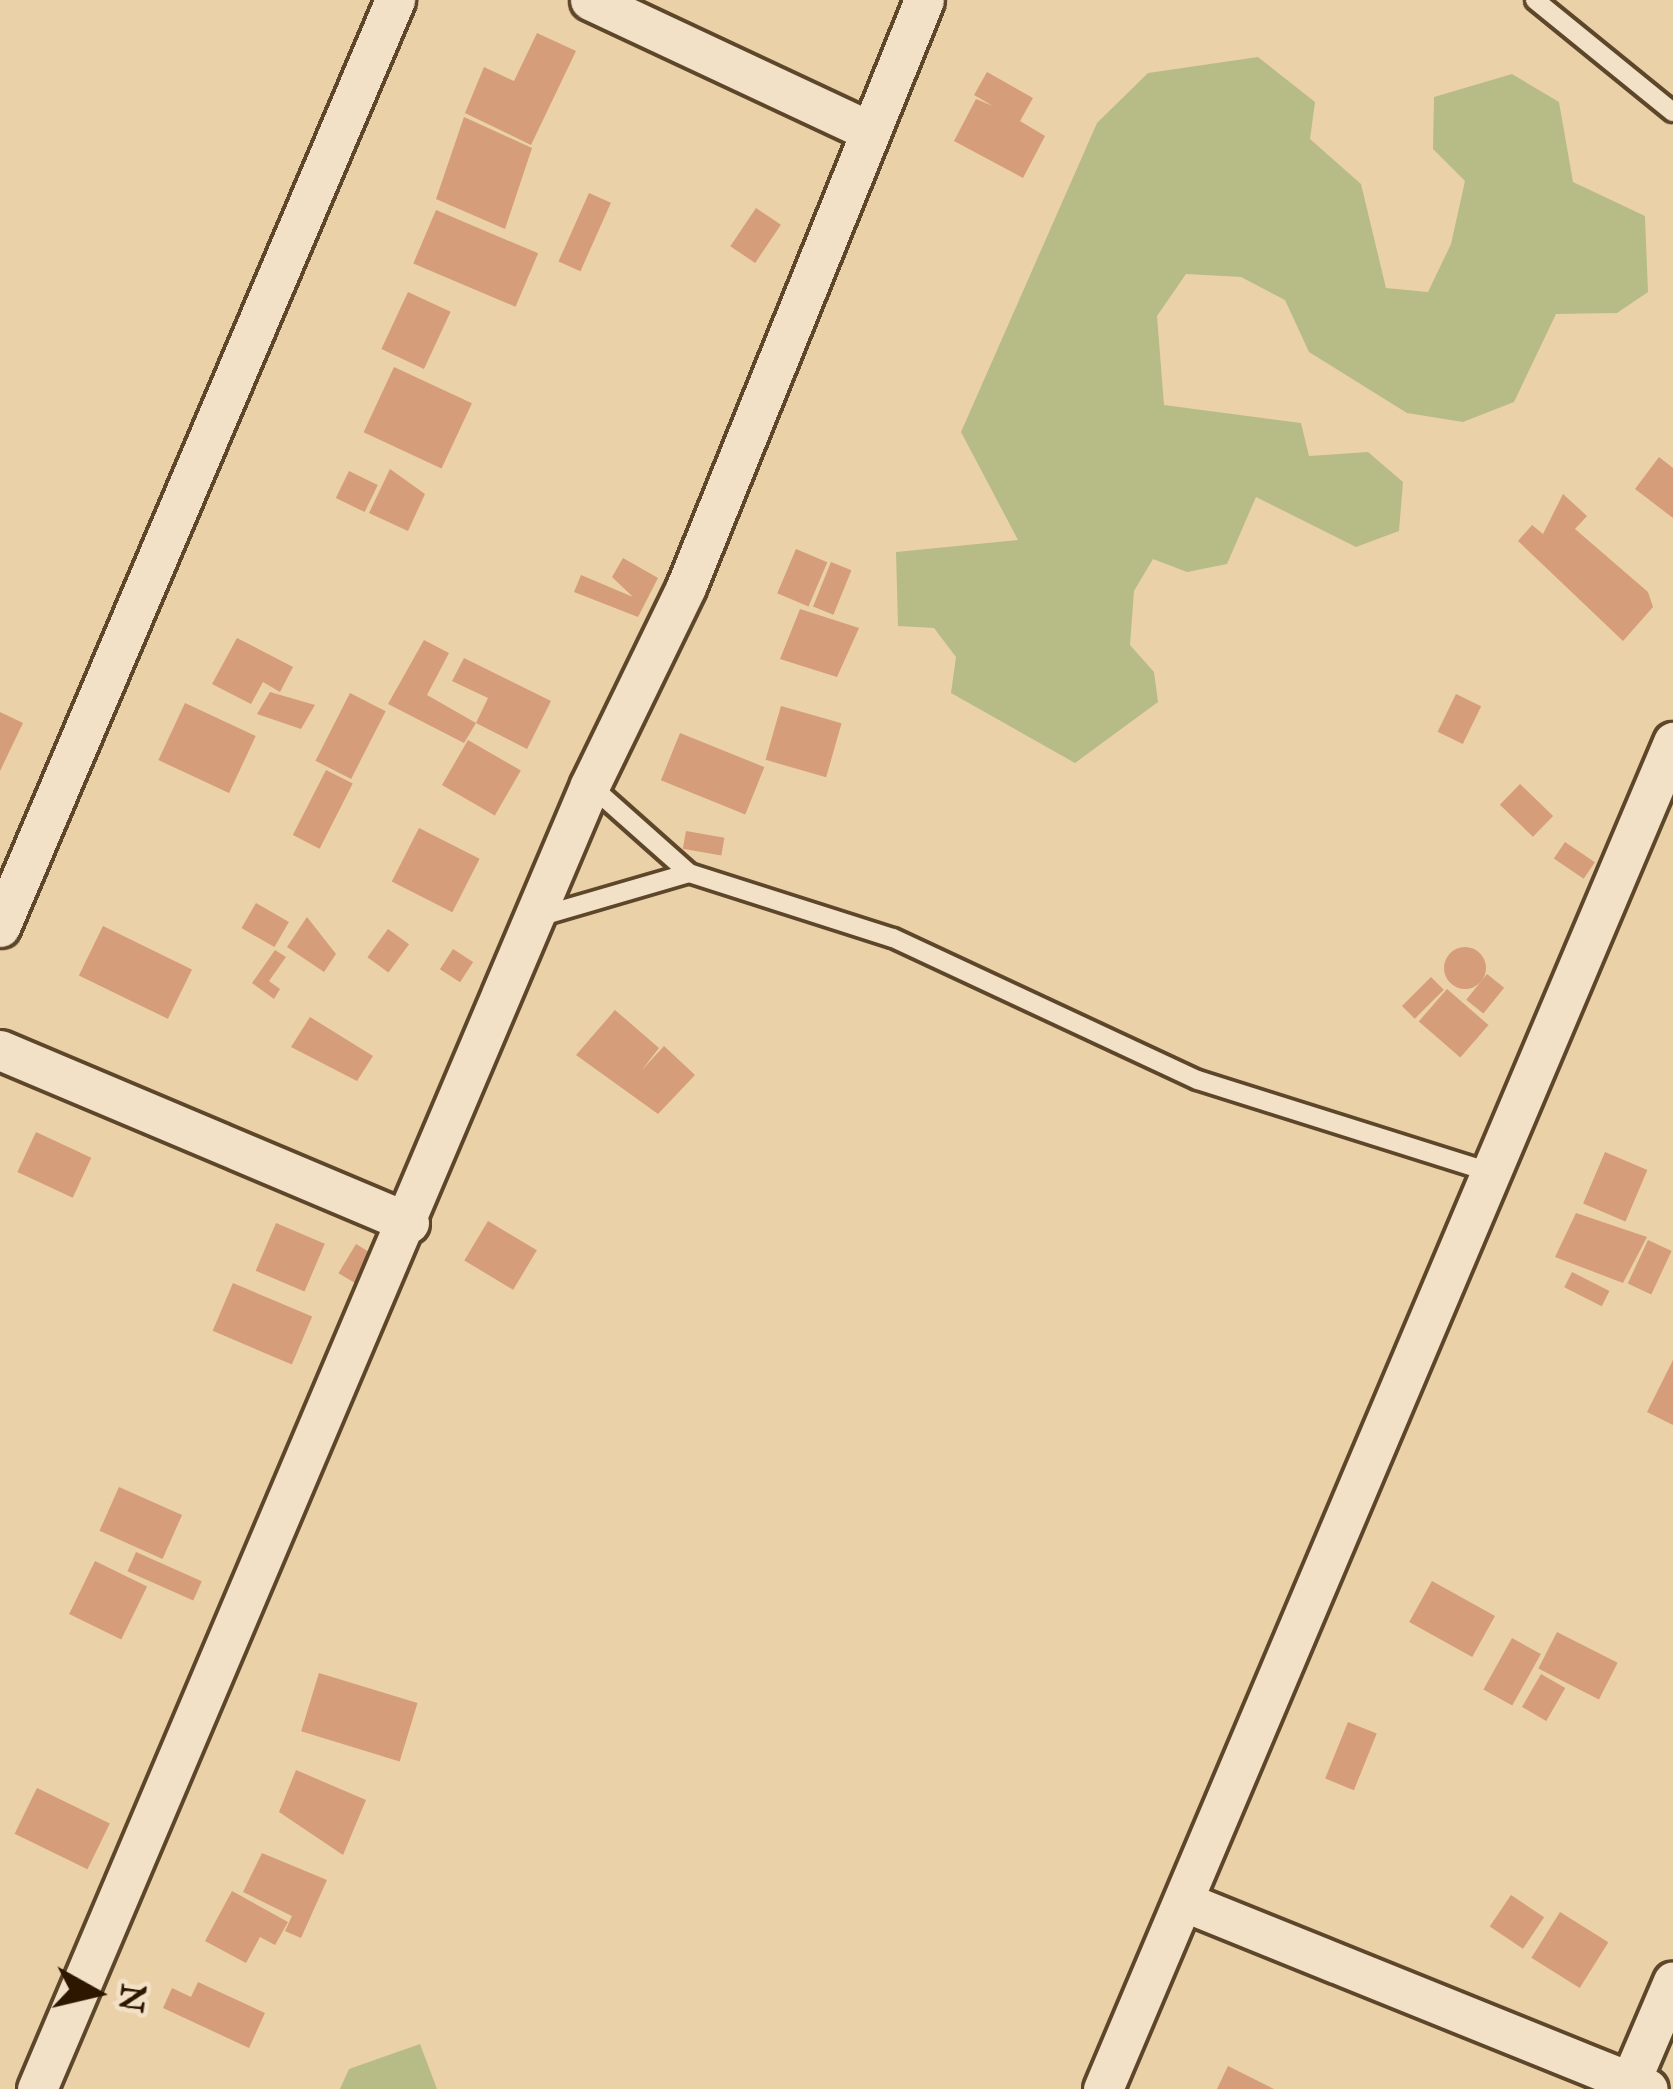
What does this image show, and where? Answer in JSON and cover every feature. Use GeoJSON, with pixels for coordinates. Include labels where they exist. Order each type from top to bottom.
{"type":"FeatureCollection","features":[{"type":"Feature","properties":{"kind":"street"},"geometry":{"type":"LineString","coordinates":[[0,927],[395,0]]}},
{"type":"Feature","properties":{"kind":"street"},"geometry":{"type":"LineString","coordinates":[[590,0],[867,130]]}},
{"type":"Feature","properties":{"kind":"street"},"geometry":{"type":"LineString","coordinates":[[37,2089],[409,1223],[590,785],[686,587],[867,130],[924,0]]}},
{"type":"Feature","properties":{"kind":"street"},"geometry":{"type":"LineString","coordinates":[[1103,2089],[1487,1172],[1663,791],[1673,742]]}},
{"type":"Feature","properties":{"kind":"street"},"geometry":{"type":"LineString","coordinates":[[0,1050],[409,1223]]}},
{"type":"Feature","properties":{"kind":"street"},"geometry":{"type":"LineString","coordinates":[[1185,1902],[1635,2086],[1673,1981]]}},
{"type":"Feature","properties":{"kind":"lane"},"geometry":{"type":"LineString","coordinates":[[1535,0],[1673,112]]}},
{"type":"Feature","properties":{"kind":"lane"},"geometry":{"type":"LineString","coordinates":[[590,785],[689,873],[893,938],[1198,1080],[1487,1172]]}},
{"type":"Feature","properties":{"kind":"lane"},"geometry":{"type":"LineString","coordinates":[[536,917],[689,873]]}},
{"type":"Feature","properties":{"kind":"green space"},"geometry":{"type":"Polygon","coordinates":[[[1258,57],[1315,102],[1310,139],[1361,184],[1386,288],[1428,292],[1451,244],[1465,181],[1433,149],[1434,97],[1512,74],[1559,102],[1573,182],[1645,216],[1648,292],[1617,313],[1556,314],[1514,402],[1463,422],[1407,413],[1309,352],[1285,300],[1241,277],[1186,274],[1157,316],[1164,405],[1301,423],[1309,456],[1368,452],[1403,482],[1399,531],[1356,547],[1256,497],[1227,564],[1187,572],[1153,559],[1134,591],[1130,645],[1154,672],[1158,702],[1075,763],[951,693],[956,657],[934,628],[898,626],[896,552],[1018,540],[961,432],[1097,123],[1148,73],[1258,57]]]}},
{"type":"Feature","properties":{"kind":"green space"},"geometry":{"type":"Polygon","coordinates":[[[420,2044],[437,2089],[340,2089],[349,2069],[420,2044]]]}},
{"type":"Feature","properties":{"kind":"building"},"geometry":{"type":"Polygon","coordinates":[[[537,33],[576,51],[531,145],[465,113],[484,67],[514,81],[537,33]]]}},
{"type":"Feature","properties":{"kind":"building"},"geometry":{"type":"Polygon","coordinates":[[[987,72],[1033,98],[1020,121],[1045,136],[1023,178],[954,141],[976,99],[993,106],[974,95],[987,72]]]}},
{"type":"Feature","properties":{"kind":"building"},"geometry":{"type":"Polygon","coordinates":[[[464,117],[532,148],[505,229],[436,199],[464,117]]]}},
{"type":"Feature","properties":{"kind":"building"},"geometry":{"type":"Polygon","coordinates":[[[589,193],[611,203],[580,271],[558,262],[589,193]]]}},
{"type":"Feature","properties":{"kind":"building"},"geometry":{"type":"Polygon","coordinates":[[[756,208],[781,225],[755,263],[730,246],[756,208]]]}},
{"type":"Feature","properties":{"kind":"building"},"geometry":{"type":"Polygon","coordinates":[[[436,210],[538,253],[516,307],[413,263],[436,210]]]}},
{"type":"Feature","properties":{"kind":"building"},"geometry":{"type":"Polygon","coordinates":[[[408,292],[451,312],[424,369],[381,349],[408,292]]]}},
{"type":"Feature","properties":{"kind":"building"},"geometry":{"type":"Polygon","coordinates":[[[394,367],[472,403],[442,469],[364,432],[394,367]]]}},
{"type":"Feature","properties":{"kind":"building"},"geometry":{"type":"Polygon","coordinates":[[[1659,457],[1673,468],[1673,518],[1635,489],[1659,457]]]}},
{"type":"Feature","properties":{"kind":"building"},"geometry":{"type":"Polygon","coordinates":[[[390,469],[425,494],[408,531],[369,513],[390,469]]]}},
{"type":"Feature","properties":{"kind":"building"},"geometry":{"type":"Polygon","coordinates":[[[349,471],[378,485],[365,512],[336,498],[349,471]]]}},
{"type":"Feature","properties":{"kind":"building"},"geometry":{"type":"Polygon","coordinates":[[[1563,494],[1587,516],[1575,529],[1648,592],[1653,607],[1623,641],[1518,541],[1532,525],[1543,534],[1563,494]]]}},
{"type":"Feature","properties":{"kind":"building"},"geometry":{"type":"Polygon","coordinates":[[[796,549],[827,562],[809,606],[777,593],[796,549]]]}},
{"type":"Feature","properties":{"kind":"building"},"geometry":{"type":"Polygon","coordinates":[[[623,558],[658,578],[638,617],[574,592],[581,575],[633,597],[612,577],[623,558]]]}},
{"type":"Feature","properties":{"kind":"building"},"geometry":{"type":"Polygon","coordinates":[[[831,562],[851,570],[833,615],[813,607],[831,562]]]}},
{"type":"Feature","properties":{"kind":"building"},"geometry":{"type":"Polygon","coordinates":[[[800,609],[859,628],[837,677],[780,659],[800,609]]]}},
{"type":"Feature","properties":{"kind":"building"},"geometry":{"type":"Polygon","coordinates":[[[237,638],[293,667],[280,692],[263,682],[251,704],[212,684],[237,638]]]}},
{"type":"Feature","properties":{"kind":"building"},"geometry":{"type":"Polygon","coordinates":[[[424,640],[449,653],[427,695],[476,723],[464,743],[388,704],[424,640]]]}},
{"type":"Feature","properties":{"kind":"building"},"geometry":{"type":"Polygon","coordinates":[[[464,658],[551,701],[527,749],[476,723],[488,698],[452,681],[464,658]]]}},
{"type":"Feature","properties":{"kind":"building"},"geometry":{"type":"Polygon","coordinates":[[[270,692],[315,705],[301,729],[257,714],[270,692]]]}},
{"type":"Feature","properties":{"kind":"building"},"geometry":{"type":"Polygon","coordinates":[[[350,693],[386,711],[351,779],[315,761],[350,693]]]}},
{"type":"Feature","properties":{"kind":"building"},"geometry":{"type":"Polygon","coordinates":[[[1456,694],[1481,706],[1463,744],[1438,732],[1456,694]]]}},
{"type":"Feature","properties":{"kind":"building"},"geometry":{"type":"Polygon","coordinates":[[[185,703],[256,736],[229,793],[158,760],[185,703]]]}},
{"type":"Feature","properties":{"kind":"building"},"geometry":{"type":"Polygon","coordinates":[[[781,706],[842,723],[826,777],[766,760],[781,706]]]}},
{"type":"Feature","properties":{"kind":"building"},"geometry":{"type":"Polygon","coordinates":[[[0,712],[23,723],[0,771],[0,712]]]}},
{"type":"Feature","properties":{"kind":"building"},"geometry":{"type":"Polygon","coordinates":[[[680,733],[764,767],[745,814],[661,780],[680,733]]]}},
{"type":"Feature","properties":{"kind":"building"},"geometry":{"type":"Polygon","coordinates":[[[468,740],[521,770],[495,816],[442,785],[468,740]]]}},
{"type":"Feature","properties":{"kind":"building"},"geometry":{"type":"Polygon","coordinates":[[[326,770],[353,784],[320,849],[293,835],[326,770]]]}},
{"type":"Feature","properties":{"kind":"building"},"geometry":{"type":"Polygon","coordinates":[[[1520,784],[1553,816],[1533,837],[1500,805],[1520,784]]]}},
{"type":"Feature","properties":{"kind":"building"},"geometry":{"type":"Polygon","coordinates":[[[419,828],[480,859],[452,912],[392,881],[419,828]]]}},
{"type":"Feature","properties":{"kind":"building"},"geometry":{"type":"Polygon","coordinates":[[[686,831],[724,838],[721,855],[683,849],[686,831]]]}},
{"type":"Feature","properties":{"kind":"building"},"geometry":{"type":"Polygon","coordinates":[[[1565,842],[1595,862],[1584,879],[1554,859],[1565,842]]]}},
{"type":"Feature","properties":{"kind":"building"},"geometry":{"type":"Polygon","coordinates":[[[256,903],[289,922],[274,947],[242,928],[256,903]]]}},
{"type":"Feature","properties":{"kind":"building"},"geometry":{"type":"Polygon","coordinates":[[[307,917],[336,954],[324,972],[287,947],[307,917]]]}},
{"type":"Feature","properties":{"kind":"building"},"geometry":{"type":"Polygon","coordinates":[[[103,926],[192,969],[168,1019],[79,975],[103,926]]]}},
{"type":"Feature","properties":{"kind":"building"},"geometry":{"type":"Polygon","coordinates":[[[388,929],[409,944],[388,973],[367,957],[388,929]]]}},
{"type":"Feature","properties":{"kind":"building"},"geometry":{"type":"Polygon","coordinates":[[[1465,947],[1480,953],[1486,968],[1480,983],[1465,989],[1450,983],[1444,968],[1450,953],[1465,947]]]}},
{"type":"Feature","properties":{"kind":"building"},"geometry":{"type":"Polygon","coordinates":[[[453,949],[473,962],[460,982],[440,969],[453,949]]]}},
{"type":"Feature","properties":{"kind":"building"},"geometry":{"type":"Polygon","coordinates":[[[275,950],[286,957],[269,981],[280,989],[274,999],[252,983],[275,950]]]}},
{"type":"Feature","properties":{"kind":"building"},"geometry":{"type":"Polygon","coordinates":[[[1487,974],[1504,988],[1483,1013],[1466,1000],[1487,974]]]}},
{"type":"Feature","properties":{"kind":"building"},"geometry":{"type":"Polygon","coordinates":[[[1431,977],[1444,990],[1415,1019],[1402,1006],[1431,977]]]}},
{"type":"Feature","properties":{"kind":"building"},"geometry":{"type":"Polygon","coordinates":[[[1447,989],[1489,1025],[1460,1058],[1419,1021],[1447,989]]]}},
{"type":"Feature","properties":{"kind":"building"},"geometry":{"type":"Polygon","coordinates":[[[615,1010],[659,1048],[641,1071],[664,1046],[695,1075],[658,1114],[576,1055],[615,1010]]]}},
{"type":"Feature","properties":{"kind":"building"},"geometry":{"type":"Polygon","coordinates":[[[310,1017],[373,1056],[357,1081],[291,1047],[310,1017]]]}},
{"type":"Feature","properties":{"kind":"building"},"geometry":{"type":"Polygon","coordinates":[[[36,1132],[91,1158],[73,1198],[17,1172],[36,1132]]]}},
{"type":"Feature","properties":{"kind":"building"},"geometry":{"type":"Polygon","coordinates":[[[1605,1152],[1647,1170],[1625,1222],[1583,1204],[1605,1152]]]}},
{"type":"Feature","properties":{"kind":"building"},"geometry":{"type":"Polygon","coordinates":[[[1576,1213],[1647,1237],[1623,1283],[1555,1257],[1576,1213]]]}},
{"type":"Feature","properties":{"kind":"building"},"geometry":{"type":"Polygon","coordinates":[[[488,1221],[537,1250],[513,1290],[464,1260],[488,1221]]]}},
{"type":"Feature","properties":{"kind":"building"},"geometry":{"type":"Polygon","coordinates":[[[276,1223],[325,1244],[304,1292],[256,1271],[276,1223]]]}},
{"type":"Feature","properties":{"kind":"building"},"geometry":{"type":"Polygon","coordinates":[[[1648,1240],[1672,1251],[1651,1294],[1628,1284],[1648,1240]]]}},
{"type":"Feature","properties":{"kind":"building"},"geometry":{"type":"Polygon","coordinates":[[[356,1244],[381,1259],[363,1288],[338,1273],[356,1244]]]}},
{"type":"Feature","properties":{"kind":"building"},"geometry":{"type":"Polygon","coordinates":[[[1572,1272],[1609,1291],[1602,1306],[1564,1287],[1572,1272]]]}},
{"type":"Feature","properties":{"kind":"building"},"geometry":{"type":"Polygon","coordinates":[[[233,1283],[312,1317],[292,1364],[213,1331],[233,1283]]]}},
{"type":"Feature","properties":{"kind":"building"},"geometry":{"type":"Polygon","coordinates":[[[1673,1360],[1673,1425],[1647,1412],[1673,1360]]]}},
{"type":"Feature","properties":{"kind":"building"},"geometry":{"type":"Polygon","coordinates":[[[119,1487],[182,1515],[163,1559],[99,1531],[119,1487]]]}},
{"type":"Feature","properties":{"kind":"building"},"geometry":{"type":"Polygon","coordinates":[[[136,1552],[202,1581],[193,1600],[127,1571],[136,1552]]]}},
{"type":"Feature","properties":{"kind":"building"},"geometry":{"type":"Polygon","coordinates":[[[95,1561],[147,1586],[121,1639],[69,1614],[95,1561]]]}},
{"type":"Feature","properties":{"kind":"building"},"geometry":{"type":"Polygon","coordinates":[[[1432,1581],[1495,1616],[1472,1657],[1409,1622],[1432,1581]]]}},
{"type":"Feature","properties":{"kind":"building"},"geometry":{"type":"Polygon","coordinates":[[[1557,1632],[1618,1663],[1599,1699],[1538,1669],[1557,1632]]]}},
{"type":"Feature","properties":{"kind":"building"},"geometry":{"type":"Polygon","coordinates":[[[1512,1638],[1541,1654],[1512,1706],[1483,1690],[1512,1638]]]}},
{"type":"Feature","properties":{"kind":"building"},"geometry":{"type":"Polygon","coordinates":[[[319,1673],[417,1703],[400,1761],[301,1731],[319,1673]]]}},
{"type":"Feature","properties":{"kind":"building"},"geometry":{"type":"Polygon","coordinates":[[[1541,1674],[1565,1688],[1546,1721],[1522,1707],[1541,1674]]]}},
{"type":"Feature","properties":{"kind":"building"},"geometry":{"type":"Polygon","coordinates":[[[1348,1722],[1377,1734],[1354,1790],[1325,1779],[1348,1722]]]}},
{"type":"Feature","properties":{"kind":"building"},"geometry":{"type":"Polygon","coordinates":[[[296,1770],[366,1800],[343,1855],[279,1812],[296,1770]]]}},
{"type":"Feature","properties":{"kind":"building"},"geometry":{"type":"Polygon","coordinates":[[[37,1788],[110,1824],[87,1869],[15,1834],[37,1788]]]}},
{"type":"Feature","properties":{"kind":"building"},"geometry":{"type":"Polygon","coordinates":[[[262,1853],[327,1880],[301,1938],[285,1931],[292,1916],[243,1892],[262,1853]]]}},
{"type":"Feature","properties":{"kind":"building"},"geometry":{"type":"Polygon","coordinates":[[[232,1891],[288,1922],[275,1945],[260,1937],[246,1963],[205,1941],[232,1891]]]}},
{"type":"Feature","properties":{"kind":"building"},"geometry":{"type":"Polygon","coordinates":[[[1511,1895],[1544,1917],[1523,1949],[1490,1927],[1511,1895]]]}},
{"type":"Feature","properties":{"kind":"building"},"geometry":{"type":"Polygon","coordinates":[[[1560,1912],[1608,1942],[1580,1988],[1531,1958],[1560,1912]]]}},
{"type":"Feature","properties":{"kind":"building"},"geometry":{"type":"Polygon","coordinates":[[[198,1982],[265,2013],[249,2048],[163,2008],[172,1988],[191,1997],[198,1982]]]}},
{"type":"Feature","properties":{"kind":"building"},"geometry":{"type":"Polygon","coordinates":[[[1228,2066],[1274,2089],[1217,2089],[1228,2066]]]}}]}
